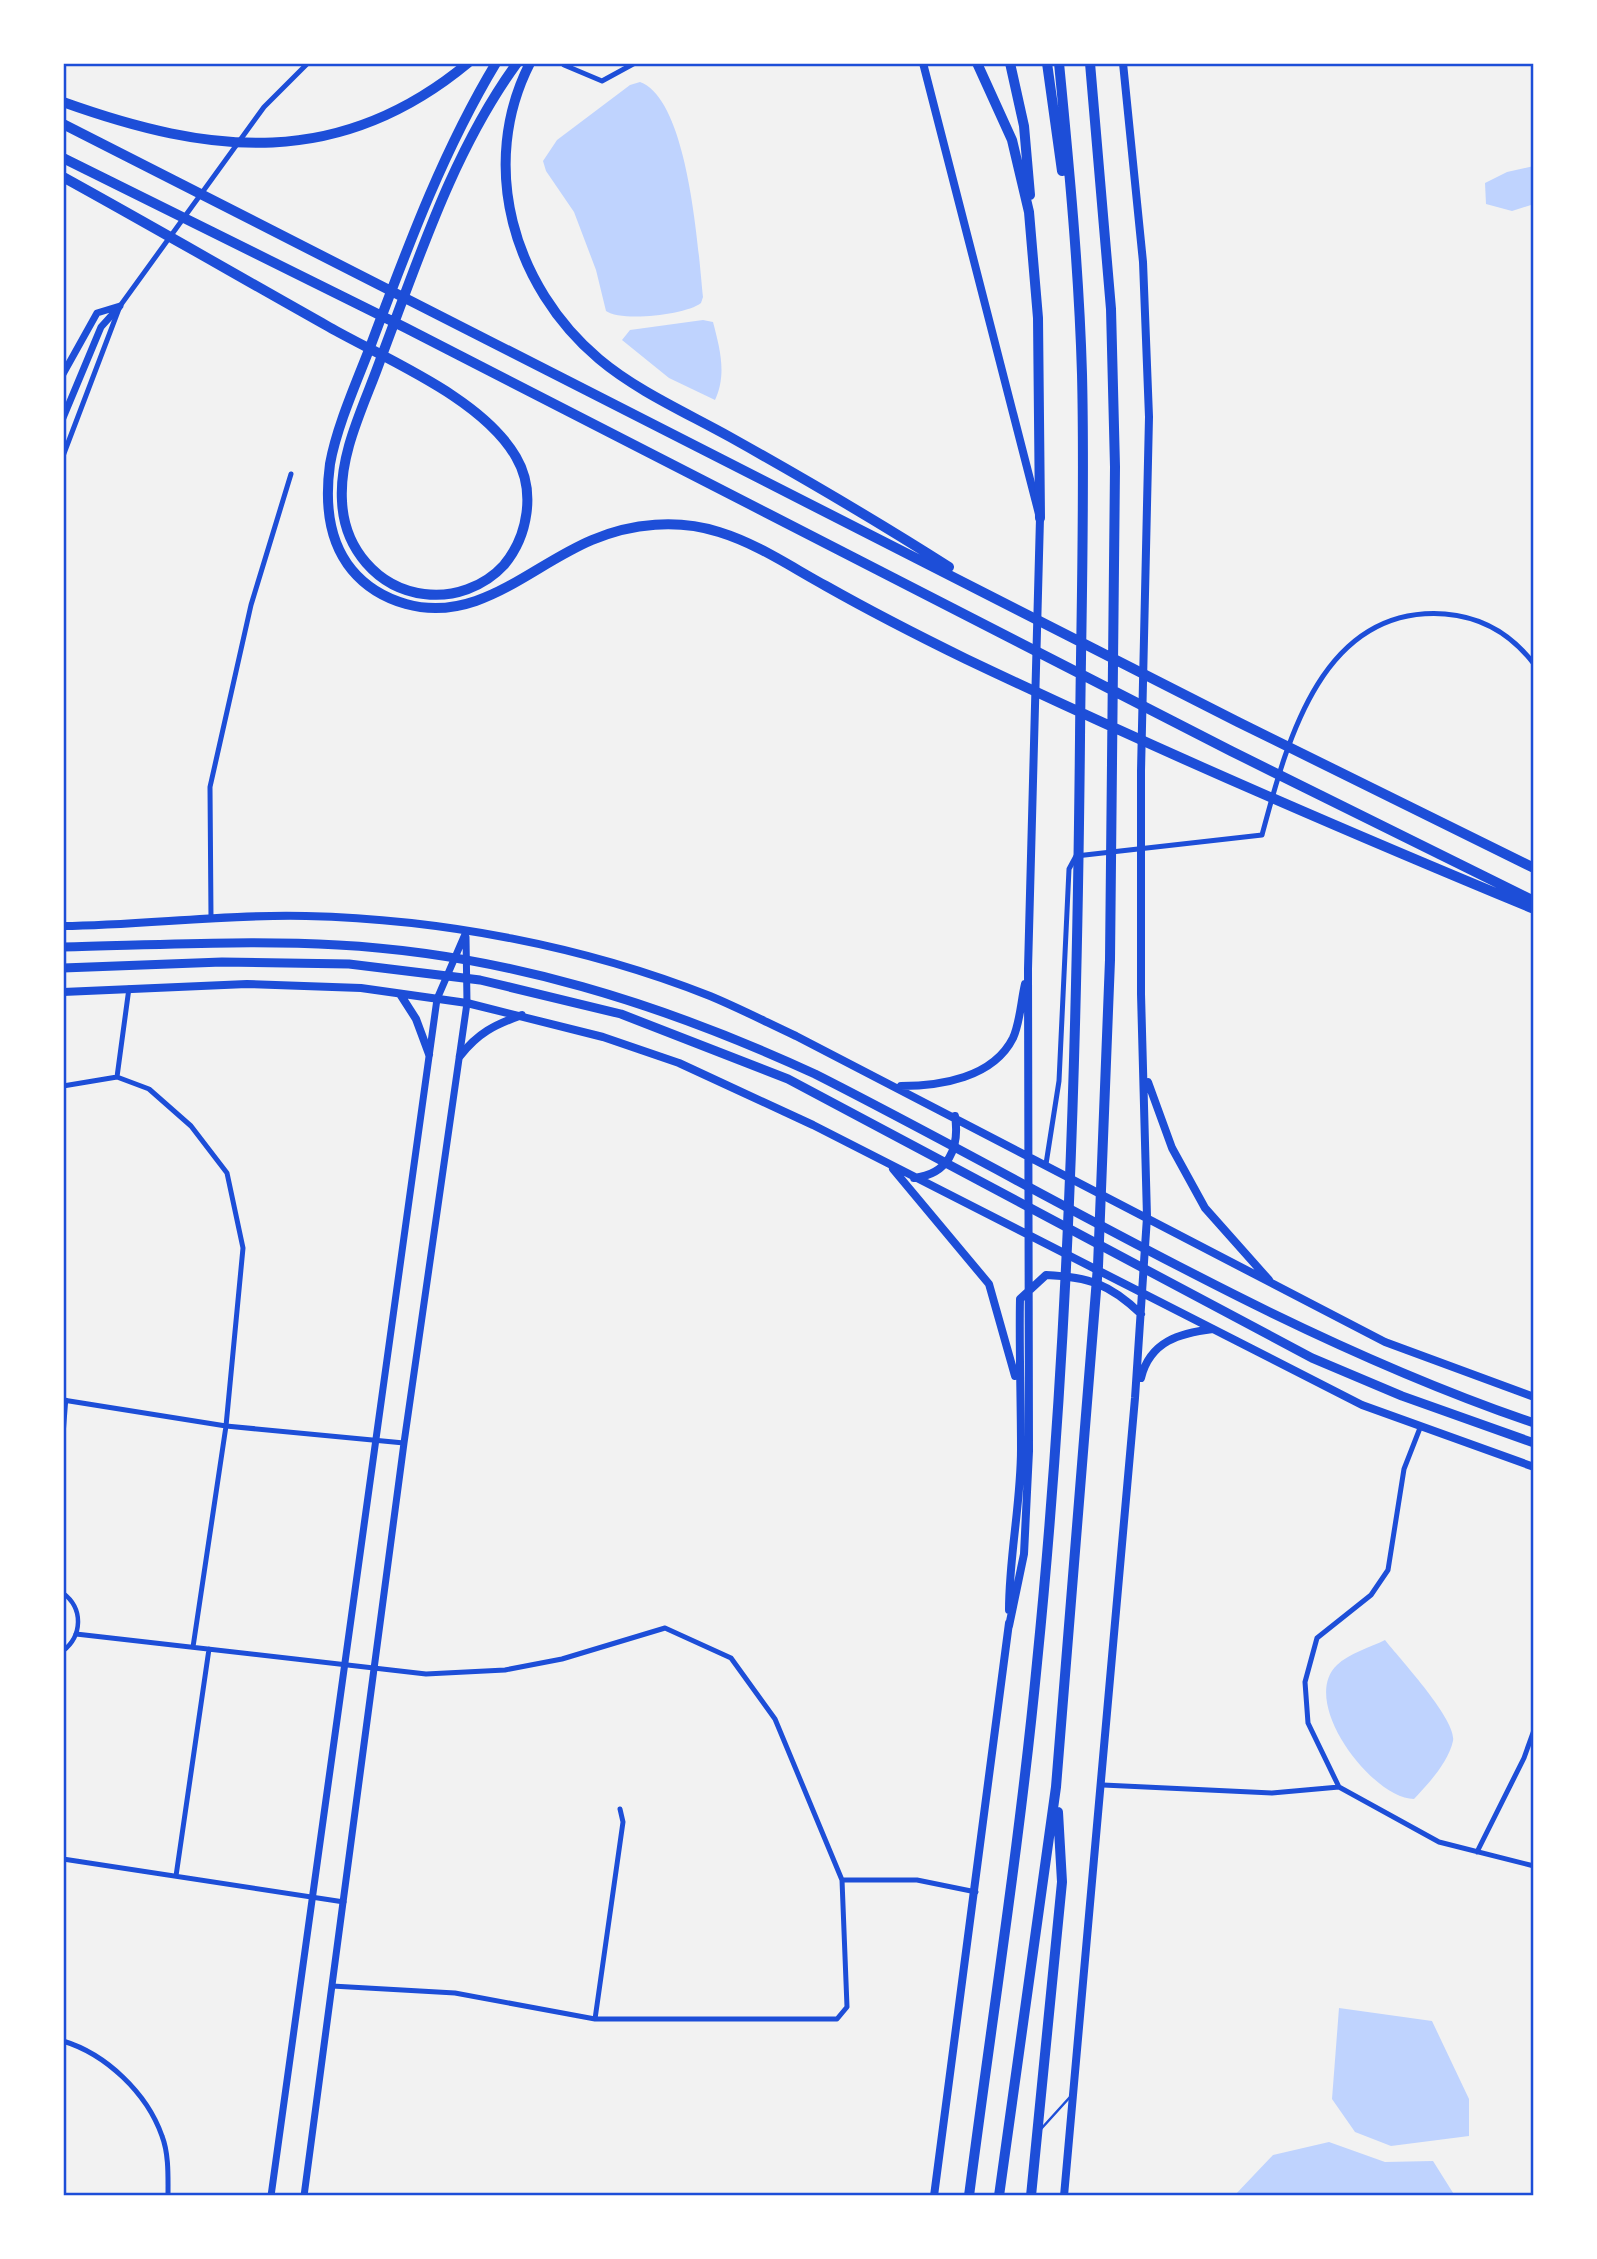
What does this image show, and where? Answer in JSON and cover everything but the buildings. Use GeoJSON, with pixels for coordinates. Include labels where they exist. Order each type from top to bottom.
{"type":"FeatureCollection","features":[{"type":"Feature","properties":{"kind":"highway"},"geometry":{"type":"LineString","coordinates":[[63,102],[127,124],[198,140],[262,144],[299,141],[351,129],[388,115],[422,99],[468,63]]}},
{"type":"Feature","properties":{"kind":"highway"},"geometry":{"type":"LineString","coordinates":[[496,63],[444,158],[362,369],[331,460],[328,510],[332,533],[349,566],[377,592],[418,608],[454,608],[496,593],[570,550],[613,532],[654,525],[708,529],[772,555],[871,610],[1056,702],[1534,909]]}},
{"type":"Feature","properties":{"kind":"highway"},"geometry":{"type":"LineString","coordinates":[[63,177],[428,383],[491,425],[518,459],[525,478],[526,521],[512,554],[500,569],[470,589],[433,596],[402,589],[377,575],[352,543],[345,524],[342,480],[346,456],[375,376],[424,244],[486,112],[517,63]]}},
{"type":"Feature","properties":{"kind":"highway"},"geometry":{"type":"LineString","coordinates":[[530,63],[511,106],[506,127],[505,177],[508,201],[514,227],[532,275],[580,341],[629,380],[859,510],[996,596]]}},
{"type":"Feature","properties":{"kind":"highway"},"geometry":{"type":"LineString","coordinates":[[976,63],[1012,140],[1029,212]]}},
{"type":"Feature","properties":{"kind":"highway"},"geometry":{"type":"LineString","coordinates":[[1010,63],[1020,102],[1028,158],[1029,212],[1038,318],[1040,518]]}},
{"type":"Feature","properties":{"kind":"highway"},"geometry":{"type":"LineString","coordinates":[[1047,63],[1077,273]]}},
{"type":"Feature","properties":{"kind":"highway"},"geometry":{"type":"LineString","coordinates":[[968,2196],[1026,1767],[1059,1397],[1078,927],[1082,446],[1077,273],[1059,63]]}},
{"type":"Feature","properties":{"kind":"highway"},"geometry":{"type":"LineString","coordinates":[[999,2196],[1056,1787],[1098,1266],[1110,960],[1115,467],[1111,309],[1090,63]]}},
{"type":"Feature","properties":{"kind":"highway"},"geometry":{"type":"LineString","coordinates":[[63,124],[996,596],[1238,722],[1534,868]]}},
{"type":"Feature","properties":{"kind":"highway"},"geometry":{"type":"LineString","coordinates":[[63,158],[405,328],[1231,751],[1534,901]]}},
{"type":"Feature","properties":{"kind":"highway"},"geometry":{"type":"LineString","coordinates":[[1031,2196],[1062,1882],[1056,1787]]}},
{"type":"Feature","properties":{"kind":"main road"},"geometry":{"type":"LineString","coordinates":[[923,63],[1040,518],[1028,970],[1028,1478],[1023,1566],[1009,1626],[934,2196]]}},
{"type":"Feature","properties":{"kind":"main road"},"geometry":{"type":"LineString","coordinates":[[1064,2196],[1144,1293],[1147,1217],[1141,994],[1141,771],[1148,379],[1143,262],[1123,63]]}},
{"type":"Feature","properties":{"kind":"main road"},"geometry":{"type":"LineString","coordinates":[[63,926],[307,916],[386,921],[466,932],[561,950],[710,996],[955,1116],[1385,1342],[1534,1397]]}},
{"type":"Feature","properties":{"kind":"main road"},"geometry":{"type":"LineString","coordinates":[[63,947],[233,943],[339,945],[437,955],[544,974],[638,1002],[737,1038],[881,1107],[1335,1344],[1437,1388],[1534,1423]]}},
{"type":"Feature","properties":{"kind":"main road"},"geometry":{"type":"LineString","coordinates":[[63,968],[222,962],[349,964],[480,980],[621,1014],[788,1079],[1312,1358],[1402,1396],[1534,1443]]}},
{"type":"Feature","properties":{"kind":"main road"},"geometry":{"type":"LineString","coordinates":[[898,1087],[932,1086],[968,1076],[995,1060],[1013,1038],[1028,970]]}},
{"type":"Feature","properties":{"kind":"main road"},"geometry":{"type":"LineString","coordinates":[[63,992],[247,984],[361,988],[467,1003],[603,1037],[679,1063],[889,1164],[1362,1405],[1534,1467]]}},
{"type":"Feature","properties":{"kind":"main road"},"geometry":{"type":"LineString","coordinates":[[401,994],[416,1019],[429,1054]]}},
{"type":"Feature","properties":{"kind":"main road"},"geometry":{"type":"LineString","coordinates":[[460,1056],[474,1038],[487,1028],[522,1015]]}},
{"type":"Feature","properties":{"kind":"main road"},"geometry":{"type":"LineString","coordinates":[[1144,1072],[1172,1148],[1205,1208],[1274,1285]]}},
{"type":"Feature","properties":{"kind":"main road"},"geometry":{"type":"LineString","coordinates":[[914,1178],[933,1175],[950,1158],[957,1132],[955,1116]]}},
{"type":"Feature","properties":{"kind":"main road"},"geometry":{"type":"LineString","coordinates":[[889,1164],[989,1284],[1014,1368],[1021,1450],[1009,1576],[1009,1626]]}},
{"type":"Feature","properties":{"kind":"main road"},"geometry":{"type":"LineString","coordinates":[[1018,1399],[1020,1299],[1046,1275],[1082,1276],[1119,1293],[1141,1314]]}},
{"type":"Feature","properties":{"kind":"main road"},"geometry":{"type":"LineString","coordinates":[[1135,1398],[1144,1365],[1159,1346],[1182,1333],[1216,1329]]}},
{"type":"Feature","properties":{"kind":"street"},"geometry":{"type":"LineString","coordinates":[[63,418],[100,327],[120,306],[264,107],[308,63]]}},
{"type":"Feature","properties":{"kind":"street"},"geometry":{"type":"LineString","coordinates":[[564,65],[603,81],[635,63]]}},
{"type":"Feature","properties":{"kind":"street"},"geometry":{"type":"LineString","coordinates":[[63,374],[97,313],[120,306]]}},
{"type":"Feature","properties":{"kind":"street"},"geometry":{"type":"LineString","coordinates":[[63,456],[120,306]]}},
{"type":"Feature","properties":{"kind":"street"},"geometry":{"type":"LineString","coordinates":[[211,918],[210,787],[251,605],[291,474]]}},
{"type":"Feature","properties":{"kind":"street"},"geometry":{"type":"LineString","coordinates":[[1046,1164],[1059,1081],[1069,869],[1076,856],[1262,835],[1280,765],[1318,681],[1338,653],[1361,636],[1388,622],[1425,612],[1462,615],[1497,629],[1520,646],[1534,664]]}},
{"type":"Feature","properties":{"kind":"street"},"geometry":{"type":"LineString","coordinates":[[271,2196],[436,999],[466,932]]}},
{"type":"Feature","properties":{"kind":"street"},"geometry":{"type":"LineString","coordinates":[[304,2196],[404,1443],[467,1003],[466,932]]}},
{"type":"Feature","properties":{"kind":"street"},"geometry":{"type":"LineString","coordinates":[[117,1077],[129,988]]}},
{"type":"Feature","properties":{"kind":"street"},"geometry":{"type":"LineString","coordinates":[[63,1086],[117,1077],[149,1089],[191,1126],[227,1173],[243,1248],[226,1426],[193,1647]]}},
{"type":"Feature","properties":{"kind":"street"},"geometry":{"type":"LineString","coordinates":[[63,1438],[65,1400],[226,1426],[404,1443]]}},
{"type":"Feature","properties":{"kind":"street"},"geometry":{"type":"LineString","coordinates":[[1420,1428],[1404,1469],[1388,1570],[1371,1595],[1317,1638],[1305,1682],[1308,1723],[1339,1787],[1375,1810],[1440,1842],[1534,1866]]}},
{"type":"Feature","properties":{"kind":"street"},"geometry":{"type":"LineString","coordinates":[[63,1593],[75,1606],[78,1617],[76,1634],[63,1651]]}},
{"type":"Feature","properties":{"kind":"street"},"geometry":{"type":"LineString","coordinates":[[76,1634],[426,1674],[505,1671],[562,1659],[665,1628],[731,1658],[775,1719],[842,1880],[848,2007],[837,2018],[595,2019],[455,1993],[332,1986]]}},
{"type":"Feature","properties":{"kind":"street"},"geometry":{"type":"LineString","coordinates":[[176,1876],[209,1649]]}},
{"type":"Feature","properties":{"kind":"street"},"geometry":{"type":"LineString","coordinates":[[1477,1852],[1524,1758],[1534,1730]]}},
{"type":"Feature","properties":{"kind":"street"},"geometry":{"type":"LineString","coordinates":[[1102,1784],[1272,1793],[1339,1787]]}},
{"type":"Feature","properties":{"kind":"street"},"geometry":{"type":"LineString","coordinates":[[595,2019],[623,1822],[620,1809]]}},
{"type":"Feature","properties":{"kind":"street"},"geometry":{"type":"LineString","coordinates":[[63,1859],[344,1902]]}},
{"type":"Feature","properties":{"kind":"street"},"geometry":{"type":"LineString","coordinates":[[842,1880],[917,1880],[976,1892]]}},
{"type":"Feature","properties":{"kind":"street"},"geometry":{"type":"LineString","coordinates":[[63,2041],[115,2068],[143,2102],[163,2137],[168,2196]]}},
{"type":"Feature","properties":{"kind":"lane"},"geometry":{"type":"LineString","coordinates":[[1037,2134],[1072,2095]]}},
{"type":"Feature","properties":{"kind":"water"},"geometry":{"type":"Polygon","coordinates":[[[640,82],[657,94],[670,117],[680,146],[694,213],[703,297],[701,303],[682,311],[653,316],[625,316],[606,311],[596,270],[574,212],[546,171],[543,161],[557,140],[630,85],[640,82]]]}},
{"type":"Feature","properties":{"kind":"water"},"geometry":{"type":"Polygon","coordinates":[[[1534,166],[1534,204],[1512,211],[1486,204],[1485,183],[1507,172],[1534,166]]]}},
{"type":"Feature","properties":{"kind":"water"},"geometry":{"type":"Polygon","coordinates":[[[703,320],[713,322],[720,352],[721,381],[715,400],[669,378],[622,340],[630,330],[703,320]]]}},
{"type":"Feature","properties":{"kind":"water"},"geometry":{"type":"Polygon","coordinates":[[[1385,1640],[1437,1705],[1452,1731],[1453,1741],[1447,1757],[1414,1799],[1397,1795],[1361,1766],[1333,1724],[1327,1702],[1327,1681],[1337,1665],[1353,1654],[1385,1640]]]}},
{"type":"Feature","properties":{"kind":"water"},"geometry":{"type":"Polygon","coordinates":[[[1339,2008],[1432,2021],[1469,2099],[1469,2136],[1391,2146],[1355,2132],[1332,2099],[1339,2008]]]}},
{"type":"Feature","properties":{"kind":"water"},"geometry":{"type":"Polygon","coordinates":[[[1329,2142],[1385,2162],[1433,2161],[1455,2196],[1234,2196],[1273,2155],[1329,2142]]]}}]}
